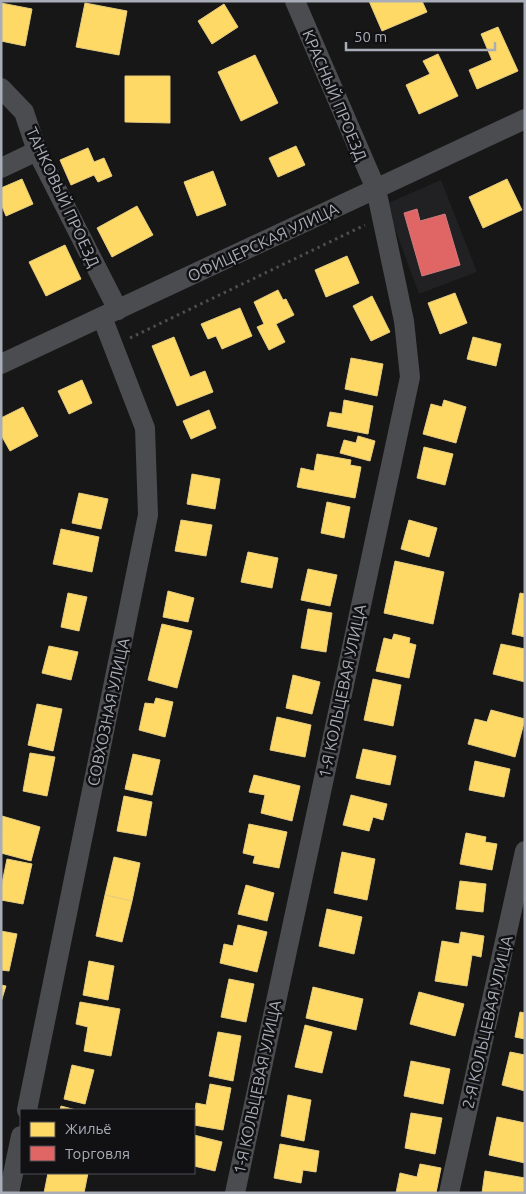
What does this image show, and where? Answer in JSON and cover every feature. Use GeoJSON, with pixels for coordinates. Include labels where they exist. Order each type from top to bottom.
{"type":"FeatureCollection","features":[{"type":"Feature","properties":{"kind":"street","name":"КРАСНЫЙ ПРОЕЗД"},"geometry":{"type":"LineString","coordinates":[[295,1],[376,189]]}},
{"type":"Feature","properties":{"kind":"street","name":"ТАНКОВЫЙ ПРОЕЗД"},"geometry":{"type":"LineString","coordinates":[[1,88],[24,112],[37,151],[110,314]]}},
{"type":"Feature","properties":{"kind":"street","name":"ОФИЦЕРСКАЯ УЛИЦА"},"geometry":{"type":"LineString","coordinates":[[1,364],[525,119]]}},
{"type":"Feature","properties":{"kind":"street"},"geometry":{"type":"LineString","coordinates":[[1,168],[37,151]]}},
{"type":"Feature","properties":{"kind":"street","name":"1-Я КОЛЬЦЕВАЯ УЛИЦА"},"geometry":{"type":"LineString","coordinates":[[234,1193],[410,377],[404,321],[376,189]]}},
{"type":"Feature","properties":{"kind":"street","name":"СОВХОЗНАЯ УЛИЦА"},"geometry":{"type":"LineString","coordinates":[[26,1109],[148,515],[145,428],[113,347],[110,314]]}},
{"type":"Feature","properties":{"kind":"street","name":"2-Я КОЛЬЦЕВАЯ УЛИЦА"},"geometry":{"type":"LineString","coordinates":[[449,1193],[525,851]]}},
{"type":"Feature","properties":{"kind":"street"},"geometry":{"type":"LineString","coordinates":[[10,1193],[20,1141]]}},
{"type":"Feature","properties":{"kind":"path"},"geometry":{"type":"LineString","coordinates":[[113,347],[287,261],[382,218]]}},
{"type":"Feature","properties":{"kind":"shaded area"},"geometry":{"type":"Polygon","coordinates":[[[441,180],[477,272],[419,294],[386,204],[441,180]]]}},
{"type":"Feature","properties":{"kind":"building: Жильё"},"geometry":{"type":"Polygon","coordinates":[[[369,1],[422,1],[427,12],[382,31],[369,1]]]}},
{"type":"Feature","properties":{"kind":"building: Жильё"},"geometry":{"type":"Polygon","coordinates":[[[1,3],[32,9],[25,46],[1,41],[1,3]]]}},
{"type":"Feature","properties":{"kind":"building: Жильё"},"geometry":{"type":"Polygon","coordinates":[[[85,3],[127,11],[119,55],[76,47],[85,3]]]}},
{"type":"Feature","properties":{"kind":"building: Жильё"},"geometry":{"type":"Polygon","coordinates":[[[224,4],[238,27],[212,44],[198,21],[224,4]]]}},
{"type":"Feature","properties":{"kind":"building: Жильё"},"geometry":{"type":"Polygon","coordinates":[[[498,27],[518,71],[477,89],[469,70],[492,60],[481,34],[498,27]]]}},
{"type":"Feature","properties":{"kind":"building: Жильё"},"geometry":{"type":"Polygon","coordinates":[[[438,54],[458,96],[419,114],[406,85],[430,74],[423,61],[438,54]]]}},
{"type":"Feature","properties":{"kind":"building: Жильё"},"geometry":{"type":"Polygon","coordinates":[[[255,55],[278,103],[241,121],[218,72],[255,55]]]}},
{"type":"Feature","properties":{"kind":"building: Жильё"},"geometry":{"type":"Polygon","coordinates":[[[125,76],[170,76],[170,123],[125,122],[125,76]]]}},
{"type":"Feature","properties":{"kind":"building: Жильё"},"geometry":{"type":"Polygon","coordinates":[[[296,146],[305,165],[278,177],[269,158],[296,146]]]}},
{"type":"Feature","properties":{"kind":"building: Жильё"},"geometry":{"type":"Polygon","coordinates":[[[88,148],[94,162],[104,158],[112,176],[98,182],[94,175],[71,185],[60,160],[88,148]]]}},
{"type":"Feature","properties":{"kind":"building: Жильё"},"geometry":{"type":"Polygon","coordinates":[[[213,171],[226,205],[197,216],[184,182],[213,171]]]}},
{"type":"Feature","properties":{"kind":"building: Жильё"},"geometry":{"type":"Polygon","coordinates":[[[22,179],[33,204],[6,216],[1,204],[1,188],[22,179]]]}},
{"type":"Feature","properties":{"kind":"building: Жильё"},"geometry":{"type":"Polygon","coordinates":[[[507,179],[522,210],[483,228],[469,197],[507,179]]]}},
{"type":"Feature","properties":{"kind":"building: Жильё"},"geometry":{"type":"Polygon","coordinates":[[[137,206],[153,235],[112,257],[97,228],[137,206]]]}},
{"type":"Feature","properties":{"kind":"building: Жильё"},"geometry":{"type":"Polygon","coordinates":[[[65,245],[81,279],[46,296],[29,262],[65,245]]]}},
{"type":"Feature","properties":{"kind":"building: Жильё"},"geometry":{"type":"Polygon","coordinates":[[[347,256],[359,283],[326,297],[315,270],[347,256]]]}},
{"type":"Feature","properties":{"kind":"building: Жильё"},"geometry":{"type":"Polygon","coordinates":[[[278,290],[283,300],[286,299],[294,315],[276,324],[285,342],[269,350],[257,327],[264,324],[254,302],[278,290]]]}},
{"type":"Feature","properties":{"kind":"building: Жильё"},"geometry":{"type":"Polygon","coordinates":[[[455,293],[467,323],[440,334],[428,303],[455,293]]]}},
{"type":"Feature","properties":{"kind":"building: Жильё"},"geometry":{"type":"Polygon","coordinates":[[[372,296],[390,332],[371,341],[353,306],[372,296]]]}},
{"type":"Feature","properties":{"kind":"building: Жильё"},"geometry":{"type":"Polygon","coordinates":[[[240,308],[252,336],[222,349],[216,336],[208,339],[201,324],[240,308]]]}},
{"type":"Feature","properties":{"kind":"building: Жильё"},"geometry":{"type":"Polygon","coordinates":[[[174,337],[190,377],[205,371],[213,392],[177,406],[152,346],[174,337]]]}},
{"type":"Feature","properties":{"kind":"building: Жильё"},"geometry":{"type":"Polygon","coordinates":[[[473,337],[501,344],[496,366],[467,359],[473,337]]]}},
{"type":"Feature","properties":{"kind":"building: Жильё"},"geometry":{"type":"Polygon","coordinates":[[[351,358],[383,364],[377,396],[345,389],[351,358]]]}},
{"type":"Feature","properties":{"kind":"building: Жильё"},"geometry":{"type":"Polygon","coordinates":[[[82,380],[92,403],[69,414],[58,391],[82,380]]]}},
{"type":"Feature","properties":{"kind":"building: Жильё"},"geometry":{"type":"Polygon","coordinates":[[[344,400],[373,406],[368,434],[327,426],[330,412],[342,414],[344,400]]]}},
{"type":"Feature","properties":{"kind":"building: Жильё"},"geometry":{"type":"Polygon","coordinates":[[[444,400],[466,407],[456,443],[423,434],[431,404],[442,407],[444,400]]]}},
{"type":"Feature","properties":{"kind":"building: Жильё"},"geometry":{"type":"Polygon","coordinates":[[[23,407],[38,436],[10,451],[1,435],[1,418],[23,407]]]}},
{"type":"Feature","properties":{"kind":"building: Жильё"},"geometry":{"type":"Polygon","coordinates":[[[209,410],[216,428],[191,439],[183,421],[209,410]]]}},
{"type":"Feature","properties":{"kind":"building: Жильё"},"geometry":{"type":"Polygon","coordinates":[[[358,436],[375,441],[370,461],[340,453],[344,440],[356,443],[358,436]]]}},
{"type":"Feature","properties":{"kind":"building: Жильё"},"geometry":{"type":"Polygon","coordinates":[[[424,447],[453,454],[445,485],[417,478],[424,447]]]}},
{"type":"Feature","properties":{"kind":"building: Жильё"},"geometry":{"type":"Polygon","coordinates":[[[317,454],[351,460],[350,465],[361,467],[355,498],[297,487],[301,468],[314,471],[317,454]]]}},
{"type":"Feature","properties":{"kind":"building: Жильё"},"geometry":{"type":"Polygon","coordinates":[[[192,474],[220,479],[215,509],[187,504],[192,474]]]}},
{"type":"Feature","properties":{"kind":"building: Жильё"},"geometry":{"type":"Polygon","coordinates":[[[79,493],[108,499],[101,529],[72,523],[79,493]]]}},
{"type":"Feature","properties":{"kind":"building: Жильё"},"geometry":{"type":"Polygon","coordinates":[[[327,502],[350,507],[344,538],[321,533],[327,502]]]}},
{"type":"Feature","properties":{"kind":"building: Жильё"},"geometry":{"type":"Polygon","coordinates":[[[181,520],[212,525],[206,556],[175,551],[181,520]]]}},
{"type":"Feature","properties":{"kind":"building: Жильё"},"geometry":{"type":"Polygon","coordinates":[[[409,520],[437,528],[429,557],[401,549],[409,520]]]}},
{"type":"Feature","properties":{"kind":"building: Жильё"},"geometry":{"type":"Polygon","coordinates":[[[61,529],[99,537],[92,572],[53,564],[61,529]]]}},
{"type":"Feature","properties":{"kind":"building: Жильё"},"geometry":{"type":"Polygon","coordinates":[[[248,552],[278,558],[272,588],[241,582],[248,552]]]}},
{"type":"Feature","properties":{"kind":"building: Жильё"},"geometry":{"type":"Polygon","coordinates":[[[395,561],[444,572],[433,624],[384,613],[395,561]]]}},
{"type":"Feature","properties":{"kind":"building: Жильё"},"geometry":{"type":"Polygon","coordinates":[[[308,569],[337,575],[330,606],[301,600],[308,569]]]}},
{"type":"Feature","properties":{"kind":"building: Жильё"},"geometry":{"type":"Polygon","coordinates":[[[168,591],[194,598],[188,622],[163,617],[168,591]]]}},
{"type":"Feature","properties":{"kind":"building: Жильё"},"geometry":{"type":"Polygon","coordinates":[[[68,593],[87,597],[79,631],[61,627],[68,593]]]}},
{"type":"Feature","properties":{"kind":"building: Жильё"},"geometry":{"type":"Polygon","coordinates":[[[520,593],[525,594],[525,637],[512,634],[520,593]]]}},
{"type":"Feature","properties":{"kind":"building: Жильё"},"geometry":{"type":"Polygon","coordinates":[[[308,609],[332,613],[326,652],[301,648],[308,609]]]}},
{"type":"Feature","properties":{"kind":"building: Жильё"},"geometry":{"type":"Polygon","coordinates":[[[162,624],[192,631],[177,688],[148,680],[162,624]]]}},
{"type":"Feature","properties":{"kind":"building: Жильё"},"geometry":{"type":"Polygon","coordinates":[[[394,634],[410,638],[409,643],[416,645],[409,678],[376,671],[384,638],[392,640],[394,634]]]}},
{"type":"Feature","properties":{"kind":"building: Жильё"},"geometry":{"type":"Polygon","coordinates":[[[501,644],[525,649],[525,682],[493,674],[501,644]]]}},
{"type":"Feature","properties":{"kind":"building: Жильё"},"geometry":{"type":"Polygon","coordinates":[[[49,646],[78,652],[71,680],[42,673],[49,646]]]}},
{"type":"Feature","properties":{"kind":"building: Жильё"},"geometry":{"type":"Polygon","coordinates":[[[293,675],[320,682],[312,714],[286,708],[293,675]]]}},
{"type":"Feature","properties":{"kind":"building: Жильё"},"geometry":{"type":"Polygon","coordinates":[[[373,679],[401,685],[393,726],[364,720],[373,679]]]}},
{"type":"Feature","properties":{"kind":"building: Жильё"},"geometry":{"type":"Polygon","coordinates":[[[156,698],[173,702],[165,737],[139,730],[145,703],[154,704],[156,698]]]}},
{"type":"Feature","properties":{"kind":"building: Жильё"},"geometry":{"type":"Polygon","coordinates":[[[37,704],[62,709],[53,751],[28,745],[37,704]]]}},
{"type":"Feature","properties":{"kind":"building: Жильё"},"geometry":{"type":"Polygon","coordinates":[[[491,710],[525,719],[515,757],[468,744],[475,719],[487,722],[491,710]]]}},
{"type":"Feature","properties":{"kind":"building: Жильё"},"geometry":{"type":"Polygon","coordinates":[[[277,717],[311,725],[305,757],[270,750],[277,717]]]}},
{"type":"Feature","properties":{"kind":"building: Жильё"},"geometry":{"type":"Polygon","coordinates":[[[363,749],[396,756],[390,785],[356,778],[363,749]]]}},
{"type":"Feature","properties":{"kind":"building: Жильё"},"geometry":{"type":"Polygon","coordinates":[[[30,753],[55,757],[47,796],[23,791],[30,753]]]}},
{"type":"Feature","properties":{"kind":"building: Жильё"},"geometry":{"type":"Polygon","coordinates":[[[133,754],[160,760],[152,795],[125,789],[133,754]]]}},
{"type":"Feature","properties":{"kind":"building: Жильё"},"geometry":{"type":"Polygon","coordinates":[[[475,761],[510,769],[504,797],[469,790],[475,761]]]}},
{"type":"Feature","properties":{"kind":"building: Жильё"},"geometry":{"type":"Polygon","coordinates":[[[254,775],[300,786],[292,821],[261,813],[265,795],[249,792],[254,775]]]}},
{"type":"Feature","properties":{"kind":"building: Жильё"},"geometry":{"type":"Polygon","coordinates":[[[351,795],[387,804],[383,820],[373,817],[369,831],[343,825],[351,795]]]}},
{"type":"Feature","properties":{"kind":"building: Жильё"},"geometry":{"type":"Polygon","coordinates":[[[124,796],[152,802],[146,836],[117,831],[124,796]]]}},
{"type":"Feature","properties":{"kind":"building: Жильё"},"geometry":{"type":"Polygon","coordinates":[[[2,816],[40,827],[31,861],[1,853],[2,816]]]}},
{"type":"Feature","properties":{"kind":"building: Жильё"},"geometry":{"type":"Polygon","coordinates":[[[249,824],[287,832],[279,868],[253,863],[255,856],[243,853],[249,824]]]}},
{"type":"Feature","properties":{"kind":"building: Жильё"},"geometry":{"type":"Polygon","coordinates":[[[466,833],[486,837],[485,842],[497,844],[492,870],[460,864],[466,833]]]}},
{"type":"Feature","properties":{"kind":"building: Жильё"},"geometry":{"type":"Polygon","coordinates":[[[342,852],[375,859],[367,900],[334,893],[342,852]]]}},
{"type":"Feature","properties":{"kind":"building: Жильё"},"geometry":{"type":"Polygon","coordinates":[[[114,857],[140,863],[132,901],[105,895],[114,857]]]}},
{"type":"Feature","properties":{"kind":"building: Жильё"},"geometry":{"type":"Polygon","coordinates":[[[7,859],[32,864],[23,904],[1,900],[1,888],[7,859]]]}},
{"type":"Feature","properties":{"kind":"building: Жильё"},"geometry":{"type":"Polygon","coordinates":[[[460,881],[486,884],[483,912],[456,909],[460,881]]]}},
{"type":"Feature","properties":{"kind":"building: Жильё"},"geometry":{"type":"Polygon","coordinates":[[[246,885],[274,893],[267,921],[238,914],[246,885]]]}},
{"type":"Feature","properties":{"kind":"building: Жильё"},"geometry":{"type":"Polygon","coordinates":[[[105,895],[132,901],[122,942],[96,936],[105,895]]]}},
{"type":"Feature","properties":{"kind":"building: Жильё"},"geometry":{"type":"Polygon","coordinates":[[[327,909],[362,917],[354,954],[319,946],[327,909]]]}},
{"type":"Feature","properties":{"kind":"building: Жильё"},"geometry":{"type":"Polygon","coordinates":[[[238,925],[267,932],[257,972],[220,963],[224,944],[233,946],[238,925]]]}},
{"type":"Feature","properties":{"kind":"building: Жильё"},"geometry":{"type":"Polygon","coordinates":[[[1,931],[17,934],[9,971],[1,970],[1,931]]]}},
{"type":"Feature","properties":{"kind":"building: Жильё"},"geometry":{"type":"Polygon","coordinates":[[[461,932],[484,936],[481,957],[472,955],[467,986],[435,981],[442,941],[459,944],[461,932]]]}},
{"type":"Feature","properties":{"kind":"building: Жильё"},"geometry":{"type":"Polygon","coordinates":[[[89,961],[114,966],[108,1000],[83,995],[89,961]]]}},
{"type":"Feature","properties":{"kind":"building: Жильё"},"geometry":{"type":"Polygon","coordinates":[[[229,979],[254,984],[246,1022],[221,1017],[229,979]]]}},
{"type":"Feature","properties":{"kind":"building: Жильё"},"geometry":{"type":"Polygon","coordinates":[[[1,985],[6,986],[1,1002],[1,985]]]}},
{"type":"Feature","properties":{"kind":"building: Жильё"},"geometry":{"type":"Polygon","coordinates":[[[313,987],[363,999],[356,1030],[306,1018],[313,987]]]}},
{"type":"Feature","properties":{"kind":"building: Жильё"},"geometry":{"type":"Polygon","coordinates":[[[419,992],[464,1004],[455,1036],[410,1024],[419,992]]]}},
{"type":"Feature","properties":{"kind":"building: Жильё"},"geometry":{"type":"Polygon","coordinates":[[[80,1002],[120,1009],[111,1056],[84,1051],[88,1027],[76,1024],[80,1002]]]}},
{"type":"Feature","properties":{"kind":"building: Жильё"},"geometry":{"type":"Polygon","coordinates":[[[520,1012],[525,1013],[525,1039],[515,1037],[520,1012]]]}},
{"type":"Feature","properties":{"kind":"building: Жильё"},"geometry":{"type":"Polygon","coordinates":[[[305,1025],[332,1032],[322,1073],[295,1067],[305,1025]]]}},
{"type":"Feature","properties":{"kind":"building: Жильё"},"geometry":{"type":"Polygon","coordinates":[[[218,1032],[241,1036],[233,1081],[209,1076],[218,1032]]]}},
{"type":"Feature","properties":{"kind":"building: Жильё"},"geometry":{"type":"Polygon","coordinates":[[[510,1052],[525,1055],[525,1091],[502,1085],[510,1052]]]}},
{"type":"Feature","properties":{"kind":"building: Жильё"},"geometry":{"type":"Polygon","coordinates":[[[411,1061],[450,1069],[443,1104],[404,1096],[411,1061]]]}},
{"type":"Feature","properties":{"kind":"building: Жильё"},"geometry":{"type":"Polygon","coordinates":[[[72,1065],[94,1070],[85,1104],[64,1099],[72,1065]]]}},
{"type":"Feature","properties":{"kind":"building: Жильё"},"geometry":{"type":"Polygon","coordinates":[[[210,1084],[231,1088],[223,1130],[195,1125],[196,1103],[206,1105],[210,1084]]]}},
{"type":"Feature","properties":{"kind":"building: Жильё"},"geometry":{"type":"Polygon","coordinates":[[[288,1095],[311,1100],[304,1141],[281,1136],[288,1095]]]}},
{"type":"Feature","properties":{"kind":"building: Жильё"},"geometry":{"type":"Polygon","coordinates":[[[61,1106],[72,1109],[60,1109],[61,1106]]]}},
{"type":"Feature","properties":{"kind":"building: Жильё"},"geometry":{"type":"Polygon","coordinates":[[[411,1113],[442,1118],[435,1154],[405,1148],[411,1113]]]}},
{"type":"Feature","properties":{"kind":"building: Жильё"},"geometry":{"type":"Polygon","coordinates":[[[497,1117],[525,1123],[525,1163],[489,1155],[497,1117]]]}},
{"type":"Feature","properties":{"kind":"building: Жильё"},"geometry":{"type":"Polygon","coordinates":[[[195,1135],[222,1142],[215,1171],[195,1166],[195,1135]]]}},
{"type":"Feature","properties":{"kind":"building: Жильё"},"geometry":{"type":"Polygon","coordinates":[[[280,1144],[319,1151],[316,1172],[303,1170],[301,1183],[274,1178],[280,1144]]]}},
{"type":"Feature","properties":{"kind":"building: Жильё"},"geometry":{"type":"Polygon","coordinates":[[[420,1164],[441,1168],[436,1193],[396,1193],[400,1173],[417,1177],[420,1164]]]}},
{"type":"Feature","properties":{"kind":"building: Жильё"},"geometry":{"type":"Polygon","coordinates":[[[485,1171],[525,1178],[525,1193],[482,1193],[485,1171]]]}},
{"type":"Feature","properties":{"kind":"building: Жильё"},"geometry":{"type":"Polygon","coordinates":[[[48,1174],[88,1174],[84,1193],[44,1193],[48,1174]]]}},
{"type":"Feature","properties":{"kind":"building: Торговля"},"geometry":{"type":"Polygon","coordinates":[[[417,209],[420,221],[445,214],[460,265],[422,276],[404,213],[417,209]]]}}]}
